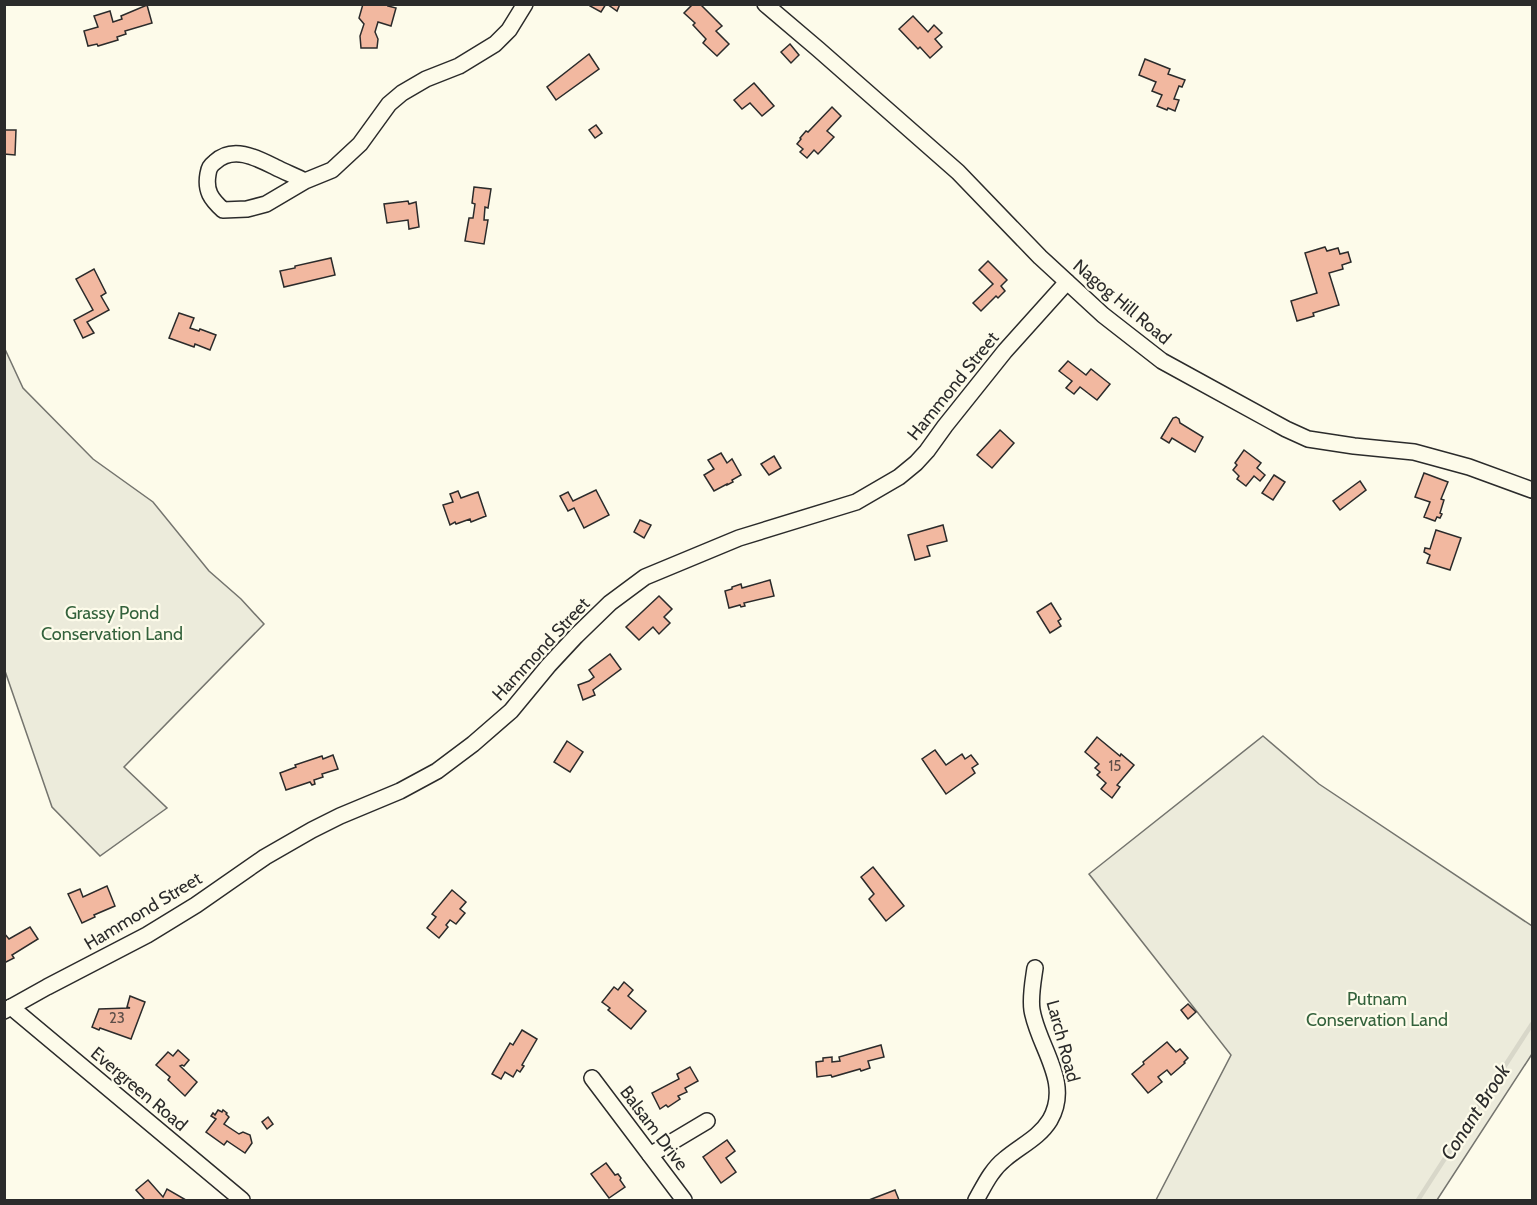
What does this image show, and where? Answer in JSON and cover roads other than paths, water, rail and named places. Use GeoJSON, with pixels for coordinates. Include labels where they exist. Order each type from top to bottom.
{"type":"FeatureCollection","features":[{"type":"Feature","properties":{"kind":"street"},"geometry":{"type":"LineString","coordinates":[[305,181],[262,160],[231,154],[220,157],[209,167],[207,176],[208,191],[213,201],[223,210],[247,209],[266,204],[305,181],[332,170],[360,144],[389,104],[402,93],[426,79],[459,66],[495,44],[509,30],[525,4]]}},
{"type":"Feature","properties":{"kind":"street","name":"Nagog Hill Road"},"geometry":{"type":"LineString","coordinates":[[765,4],[958,172],[1040,257],[1103,315],[1162,361],[1308,439],[1414,452],[1469,467],[1533,490]]}},
{"type":"Feature","properties":{"kind":"street","name":"Hammond Street"},"geometry":{"type":"LineString","coordinates":[[8,1009],[147,935],[196,905],[265,857],[312,830],[400,791],[437,771],[511,711],[576,636],[610,603],[645,578],[739,538],[856,502],[899,477],[927,451],[1005,351],[1067,282]]}},
{"type":"Feature","properties":{"kind":"street","name":"Larch Road"},"geometry":{"type":"LineString","coordinates":[[976,1200],[995,1169],[1042,1130],[1052,1116],[1056,1105],[1058,1094],[1056,1077],[1032,1010],[1035,968]]}},
{"type":"Feature","properties":{"kind":"street","name":"Evergreen Road"},"geometry":{"type":"LineString","coordinates":[[8,1009],[242,1200]]}},
{"type":"Feature","properties":{"kind":"street","name":"Balsam Drive"},"geometry":{"type":"LineString","coordinates":[[592,1078],[684,1200]]}},
{"type":"Feature","properties":{"kind":"street"},"geometry":{"type":"LineString","coordinates":[[650,1155],[707,1121]]}},
{"type":"Feature","properties":{"kind":"waterway","name":"Conant Brook"},"geometry":{"type":"LineString","coordinates":[[1418,1200],[1532,1024]]}},
{"type":"Feature","properties":{"kind":"park label","name":"Grassy Pond Conservation Land"},"geometry":{"type":"Point","coordinates":[112,623]}},
{"type":"Feature","properties":{"kind":"park label","name":"Putnam Conservation Land"},"geometry":{"type":"Point","coordinates":[1377,1009]}}]}
